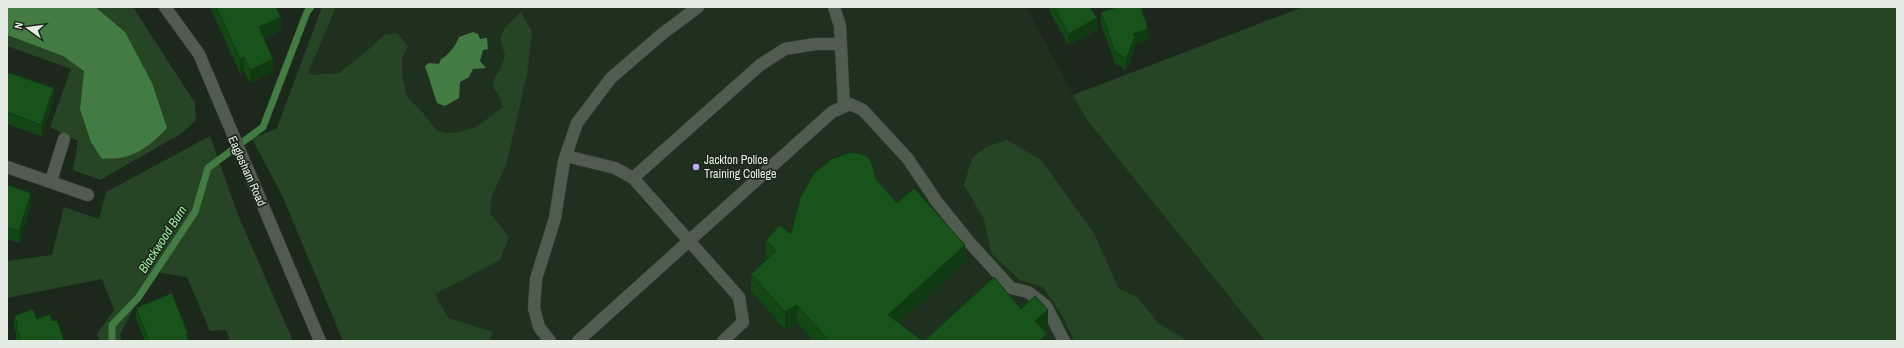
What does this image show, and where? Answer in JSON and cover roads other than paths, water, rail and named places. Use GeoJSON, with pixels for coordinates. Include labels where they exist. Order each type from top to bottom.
{"type":"FeatureCollection","features":[{"type":"Feature","properties":{"kind":"main road","name":"Eaglesham Road"},"geometry":{"type":"LineString","coordinates":[[165,7],[198,54],[320,341]]}},
{"type":"Feature","properties":{"kind":"main road"},"geometry":{"type":"LineString","coordinates":[[550,341],[540,327],[534,308],[536,279],[555,218],[566,156],[577,122],[611,78],[662,34],[698,7]]}},
{"type":"Feature","properties":{"kind":"main road"},"geometry":{"type":"LineString","coordinates":[[834,7],[840,26],[844,106]]}},
{"type":"Feature","properties":{"kind":"main road"},"geometry":{"type":"LineString","coordinates":[[632,178],[760,65],[785,49],[816,44],[841,44]]}},
{"type":"Feature","properties":{"kind":"main road"},"geometry":{"type":"LineString","coordinates":[[578,341],[832,112],[850,104],[863,110],[908,159],[937,202],[965,237],[1011,288],[1028,292],[1046,306],[1064,341]]}},
{"type":"Feature","properties":{"kind":"main road"},"geometry":{"type":"LineString","coordinates":[[51,181],[64,139]]}},
{"type":"Feature","properties":{"kind":"main road"},"geometry":{"type":"LineString","coordinates":[[566,156],[615,168],[632,178],[739,297],[743,322],[722,341]]}},
{"type":"Feature","properties":{"kind":"main road"},"geometry":{"type":"LineString","coordinates":[[7,167],[88,195]]}},
{"type":"Feature","properties":{"kind":"waterway","name":"Blackwood Burn"},"geometry":{"type":"LineString","coordinates":[[112,341],[112,325],[138,298],[195,212],[208,168],[263,127],[307,12],[311,7]]}},
{"type":"Feature","properties":{"kind":"place","name":"Jackton Police Training College"},"geometry":{"type":"Point","coordinates":[696,167]}}]}
